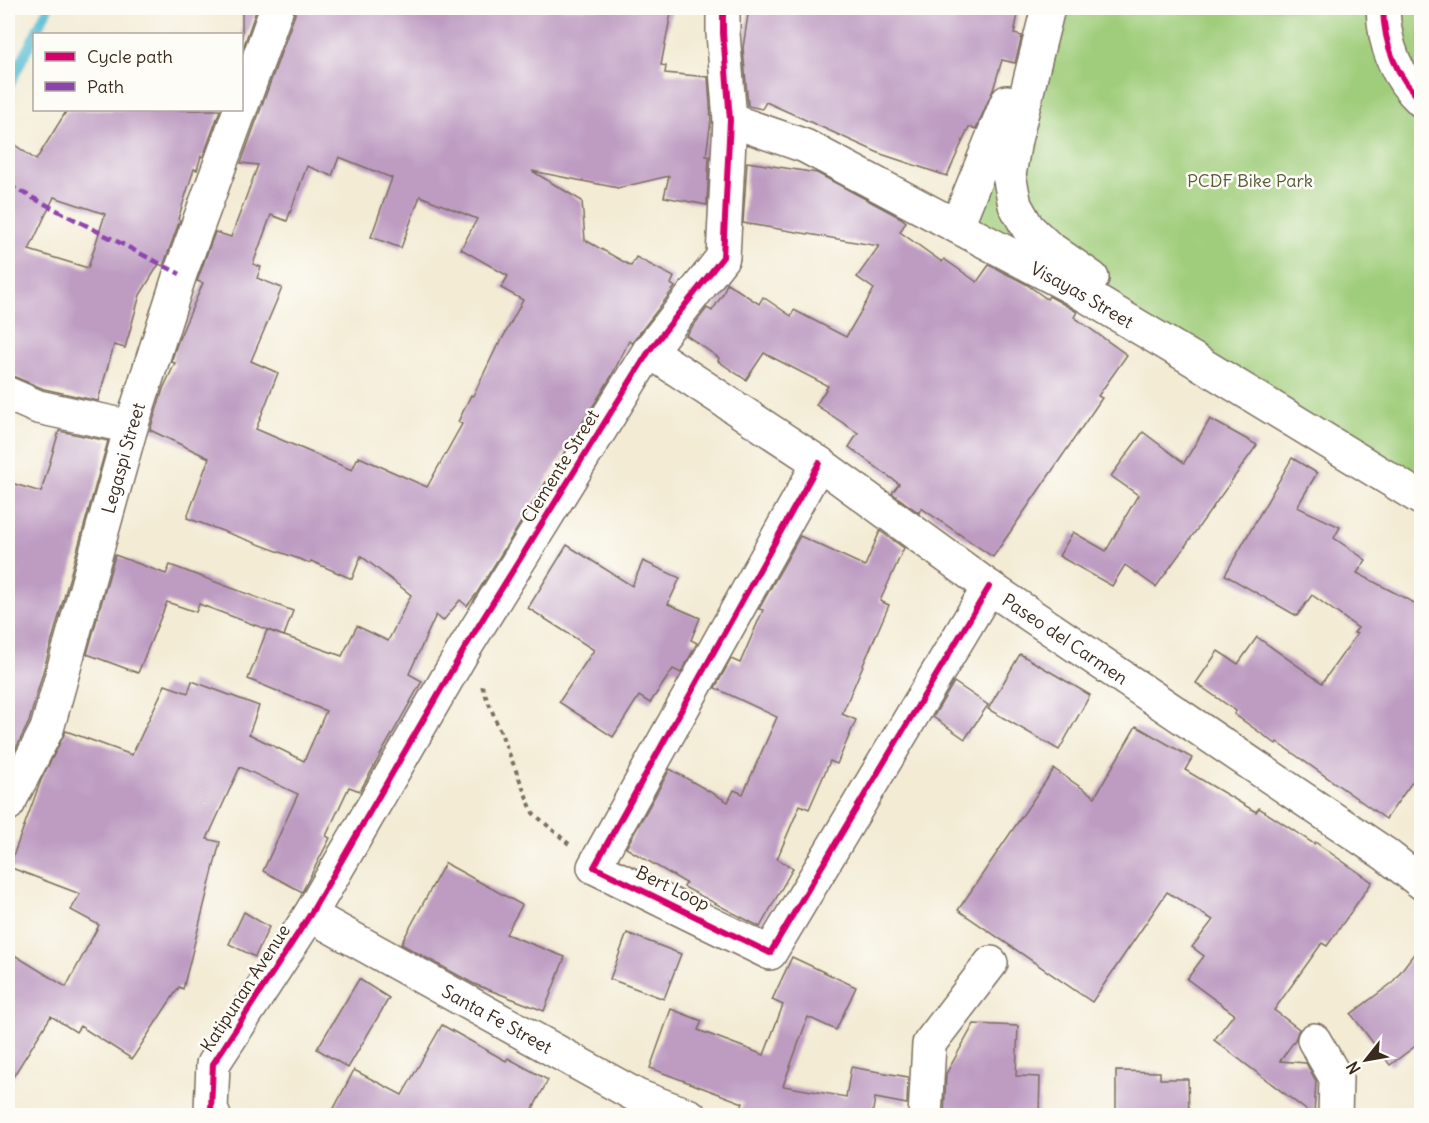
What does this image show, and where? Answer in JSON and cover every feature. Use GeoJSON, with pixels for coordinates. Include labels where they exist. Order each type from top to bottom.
{"type":"FeatureCollection","features":[{"type":"Feature","properties":{"kind":"street"},"geometry":{"type":"LineString","coordinates":[[243,102],[277,8]]}},
{"type":"Feature","properties":{"kind":"street","name":"Clemente Street"},"geometry":{"type":"LineString","coordinates":[[310,915],[466,646],[649,351],[723,257],[730,120],[723,8]]}},
{"type":"Feature","properties":{"kind":"street"},"geometry":{"type":"LineString","coordinates":[[957,225],[1007,104],[1024,36],[1026,8]]}},
{"type":"Feature","properties":{"kind":"street"},"geometry":{"type":"LineString","coordinates":[[1048,8],[1015,140],[1009,175],[1016,205],[1028,228],[1048,247],[1084,273],[1422,475]]}},
{"type":"Feature","properties":{"kind":"street"},"geometry":{"type":"LineString","coordinates":[[1383,8],[1383,29],[1394,65],[1422,100]]}},
{"type":"Feature","properties":{"kind":"street","name":"Legaspi Street"},"geometry":{"type":"LineString","coordinates":[[8,804],[47,729],[131,427],[180,274],[240,111]]}},
{"type":"Feature","properties":{"kind":"street","name":"Visayas Street"},"geometry":{"type":"LineString","coordinates":[[730,120],[805,146],[957,225],[1106,307],[1422,499]]}},
{"type":"Feature","properties":{"kind":"street","name":"Paseo del Carmen"},"geometry":{"type":"LineString","coordinates":[[649,351],[819,463],[988,587],[1385,854],[1422,883]]}},
{"type":"Feature","properties":{"kind":"street"},"geometry":{"type":"LineString","coordinates":[[8,394],[38,407],[131,427]]}},
{"type":"Feature","properties":{"kind":"street"},"geometry":{"type":"LineString","coordinates":[[594,867],[819,463]]}},
{"type":"Feature","properties":{"kind":"street","name":"Bert Loop"},"geometry":{"type":"LineString","coordinates":[[594,867],[770,953],[988,587]]}},
{"type":"Feature","properties":{"kind":"street","name":"Katipunan Avenue"},"geometry":{"type":"LineString","coordinates":[[214,1116],[212,1110],[213,1064],[310,915]]}},
{"type":"Feature","properties":{"kind":"street","name":"Santa Fe Street"},"geometry":{"type":"LineString","coordinates":[[310,915],[637,1096],[690,1116]]}},
{"type":"Feature","properties":{"kind":"street"},"geometry":{"type":"LineString","coordinates":[[925,1116],[929,1044],[991,963]]}},
{"type":"Feature","properties":{"kind":"street"},"geometry":{"type":"LineString","coordinates":[[1314,1041],[1336,1078],[1335,1116]]}},
{"type":"Feature","properties":{"kind":"path"},"geometry":{"type":"LineString","coordinates":[[466,646],[533,813],[594,867]]}},
{"type":"Feature","properties":{"kind":"green space","name":"PCDF Bike Park"},"geometry":{"type":"Polygon","coordinates":[[[1032,8],[1421,8],[1421,487],[973,220],[1015,100],[1032,8]]]}},
{"type":"Feature","properties":{"kind":"building"},"geometry":{"type":"Polygon","coordinates":[[[242,8],[257,8],[243,48],[242,8]]]}},
{"type":"Feature","properties":{"kind":"building"},"geometry":{"type":"Polygon","coordinates":[[[295,8],[672,8],[661,65],[666,66],[665,73],[708,77],[711,120],[706,156],[709,156],[707,205],[664,197],[669,176],[618,188],[532,171],[582,201],[585,240],[631,266],[636,257],[674,277],[671,284],[675,287],[632,343],[629,341],[611,377],[477,593],[467,606],[460,600],[443,621],[436,615],[409,674],[422,681],[360,791],[349,787],[326,836],[330,838],[302,892],[263,871],[298,794],[240,767],[207,839],[220,842],[183,989],[179,987],[132,1059],[80,1026],[76,1032],[51,1016],[8,1085],[8,951],[66,987],[99,925],[71,910],[80,894],[9,867],[41,780],[66,731],[132,755],[165,685],[188,693],[192,681],[259,706],[249,734],[304,761],[326,711],[248,679],[267,630],[342,656],[357,626],[388,641],[411,595],[361,556],[352,579],[311,561],[310,563],[187,518],[209,458],[150,430],[163,389],[175,363],[171,362],[178,341],[203,283],[197,281],[215,232],[231,237],[258,165],[241,163],[295,14],[295,8]],[[339,157],[332,176],[307,166],[287,221],[271,215],[253,264],[261,267],[257,278],[282,288],[251,361],[278,373],[256,429],[352,470],[359,457],[427,487],[462,424],[458,422],[471,395],[473,396],[498,344],[523,300],[501,288],[508,276],[461,249],[477,219],[420,196],[401,248],[371,237],[392,178],[339,157]]]}},
{"type":"Feature","properties":{"kind":"building"},"geometry":{"type":"Polygon","coordinates":[[[749,8],[989,8],[1018,14],[1014,34],[1022,36],[1015,63],[1002,60],[993,90],[976,129],[969,127],[947,176],[881,154],[766,102],[762,109],[748,106],[743,48],[749,8]]]}},
{"type":"Feature","properties":{"kind":"building"},"geometry":{"type":"Polygon","coordinates":[[[66,111],[220,111],[203,157],[201,156],[197,170],[194,169],[178,219],[180,220],[163,266],[159,264],[140,295],[125,348],[114,345],[98,401],[44,389],[8,376],[8,140],[36,160],[66,111]],[[54,197],[29,250],[88,268],[105,214],[54,197]]]}},
{"type":"Feature","properties":{"kind":"building"},"geometry":{"type":"Polygon","coordinates":[[[747,162],[817,173],[901,218],[906,222],[900,232],[942,262],[944,259],[977,282],[989,265],[1026,284],[1047,299],[1049,296],[1077,312],[1074,317],[1127,355],[1098,396],[1102,398],[993,557],[921,508],[919,513],[892,493],[899,484],[849,447],[858,433],[816,405],[828,386],[764,353],[746,380],[686,335],[707,308],[712,311],[727,283],[759,304],[763,297],[791,316],[794,310],[846,337],[874,289],[857,277],[879,246],[743,223],[747,162]]]}},
{"type":"Feature","properties":{"kind":"building"},"geometry":{"type":"Polygon","coordinates":[[[1210,419],[1257,445],[1156,587],[1125,565],[1112,586],[1059,556],[1073,532],[1106,551],[1138,495],[1111,476],[1143,432],[1184,463],[1210,419]]]}},
{"type":"Feature","properties":{"kind":"building"},"geometry":{"type":"Polygon","coordinates":[[[59,431],[108,441],[29,722],[8,764],[8,482],[41,492],[59,431]]]}},
{"type":"Feature","properties":{"kind":"building"},"geometry":{"type":"Polygon","coordinates":[[[1292,458],[1317,473],[1297,507],[1340,527],[1334,538],[1366,560],[1357,573],[1422,607],[1422,768],[1386,819],[1234,714],[1236,711],[1196,683],[1218,651],[1238,664],[1257,637],[1322,683],[1357,634],[1354,633],[1358,628],[1312,595],[1297,616],[1225,575],[1292,458]]]}},
{"type":"Feature","properties":{"kind":"building"},"geometry":{"type":"Polygon","coordinates":[[[880,531],[904,548],[880,601],[889,605],[842,714],[856,720],[837,764],[830,761],[809,809],[800,805],[777,859],[793,868],[760,927],[684,887],[686,883],[626,848],[670,769],[728,802],[734,790],[743,794],[777,717],[715,688],[731,659],[740,663],[763,610],[759,609],[800,536],[865,566],[880,531]]]}},
{"type":"Feature","properties":{"kind":"building"},"geometry":{"type":"Polygon","coordinates":[[[567,545],[632,586],[643,561],[680,578],[668,604],[700,618],[691,640],[697,643],[681,673],[673,669],[650,703],[639,696],[613,737],[559,702],[594,650],[528,608],[567,545]]]}},
{"type":"Feature","properties":{"kind":"building"},"geometry":{"type":"Polygon","coordinates":[[[115,555],[166,574],[170,565],[293,611],[284,636],[199,604],[196,612],[167,602],[138,673],[87,654],[115,555]]]}},
{"type":"Feature","properties":{"kind":"building"},"geometry":{"type":"Polygon","coordinates":[[[1020,654],[1090,695],[1059,750],[988,709],[1020,654]]]}},
{"type":"Feature","properties":{"kind":"building"},"geometry":{"type":"Polygon","coordinates":[[[954,682],[988,705],[965,739],[933,717],[954,682]]]}},
{"type":"Feature","properties":{"kind":"building"},"geometry":{"type":"Polygon","coordinates":[[[1136,726],[1192,758],[1185,770],[1256,812],[1259,808],[1314,844],[1315,842],[1372,882],[1327,946],[1322,943],[1274,1010],[1299,1029],[1295,1040],[1280,1061],[1306,1063],[1316,1081],[1314,1116],[1214,1040],[1234,1014],[1187,979],[1204,956],[1192,947],[1213,920],[1167,892],[1092,1002],[958,910],[1054,769],[1095,797],[1136,726]]]}},
{"type":"Feature","properties":{"kind":"building"},"geometry":{"type":"Polygon","coordinates":[[[445,863],[522,905],[506,934],[565,957],[544,1011],[474,984],[401,944],[445,863]]]}},
{"type":"Feature","properties":{"kind":"building"},"geometry":{"type":"Polygon","coordinates":[[[244,912],[269,927],[255,957],[229,944],[244,912]]]}},
{"type":"Feature","properties":{"kind":"building"},"geometry":{"type":"Polygon","coordinates":[[[627,933],[681,954],[664,999],[610,979],[627,933]]]}},
{"type":"Feature","properties":{"kind":"building"},"geometry":{"type":"Polygon","coordinates":[[[1422,943],[1422,1041],[1390,1065],[1351,1014],[1392,983],[1422,943]]]}},
{"type":"Feature","properties":{"kind":"building"},"geometry":{"type":"Polygon","coordinates":[[[792,957],[856,987],[836,1030],[808,1017],[783,1086],[846,1097],[851,1067],[908,1077],[907,1104],[875,1098],[872,1116],[739,1116],[743,1103],[650,1068],[671,1009],[702,1021],[698,1030],[764,1055],[783,1005],[772,1000],[792,957]]]}},
{"type":"Feature","properties":{"kind":"building"},"geometry":{"type":"Polygon","coordinates":[[[359,979],[389,998],[348,1068],[317,1049],[359,979]]]}},
{"type":"Feature","properties":{"kind":"building"},"geometry":{"type":"Polygon","coordinates":[[[974,1024],[1018,1026],[1016,1076],[1040,1077],[1039,1116],[944,1116],[946,1074],[974,1024]]]}},
{"type":"Feature","properties":{"kind":"building"},"geometry":{"type":"Polygon","coordinates":[[[442,1025],[506,1061],[508,1058],[548,1080],[529,1116],[330,1116],[354,1070],[402,1095],[442,1025]]]}},
{"type":"Feature","properties":{"kind":"building"},"geometry":{"type":"Polygon","coordinates":[[[1116,1071],[1160,1072],[1160,1079],[1188,1079],[1189,1116],[1116,1116],[1116,1071]]]}},
{"type":"Feature","properties":{"kind":"waterway"},"geometry":{"type":"LineString","coordinates":[[36,33],[48,8]]}},
{"type":"Feature","properties":{"kind":"waterway"},"geometry":{"type":"LineString","coordinates":[[8,88],[33,38]]}},
{"type":"Feature","properties":{"kind":"marked path"},"geometry":{"type":"LineString","coordinates":[[8,185],[180,274]]}},
{"type":"Feature","properties":{"kind":"cycle path"},"geometry":{"type":"LineString","coordinates":[[214,1116],[211,1110],[213,1064],[310,915],[466,646],[649,351],[723,257],[730,120],[723,8]]}},
{"type":"Feature","properties":{"kind":"cycle path"},"geometry":{"type":"LineString","coordinates":[[1383,8],[1389,46],[1398,70],[1422,101]]}},
{"type":"Feature","properties":{"kind":"cycle path"},"geometry":{"type":"LineString","coordinates":[[819,463],[594,867],[770,953],[989,587]]}}]}
